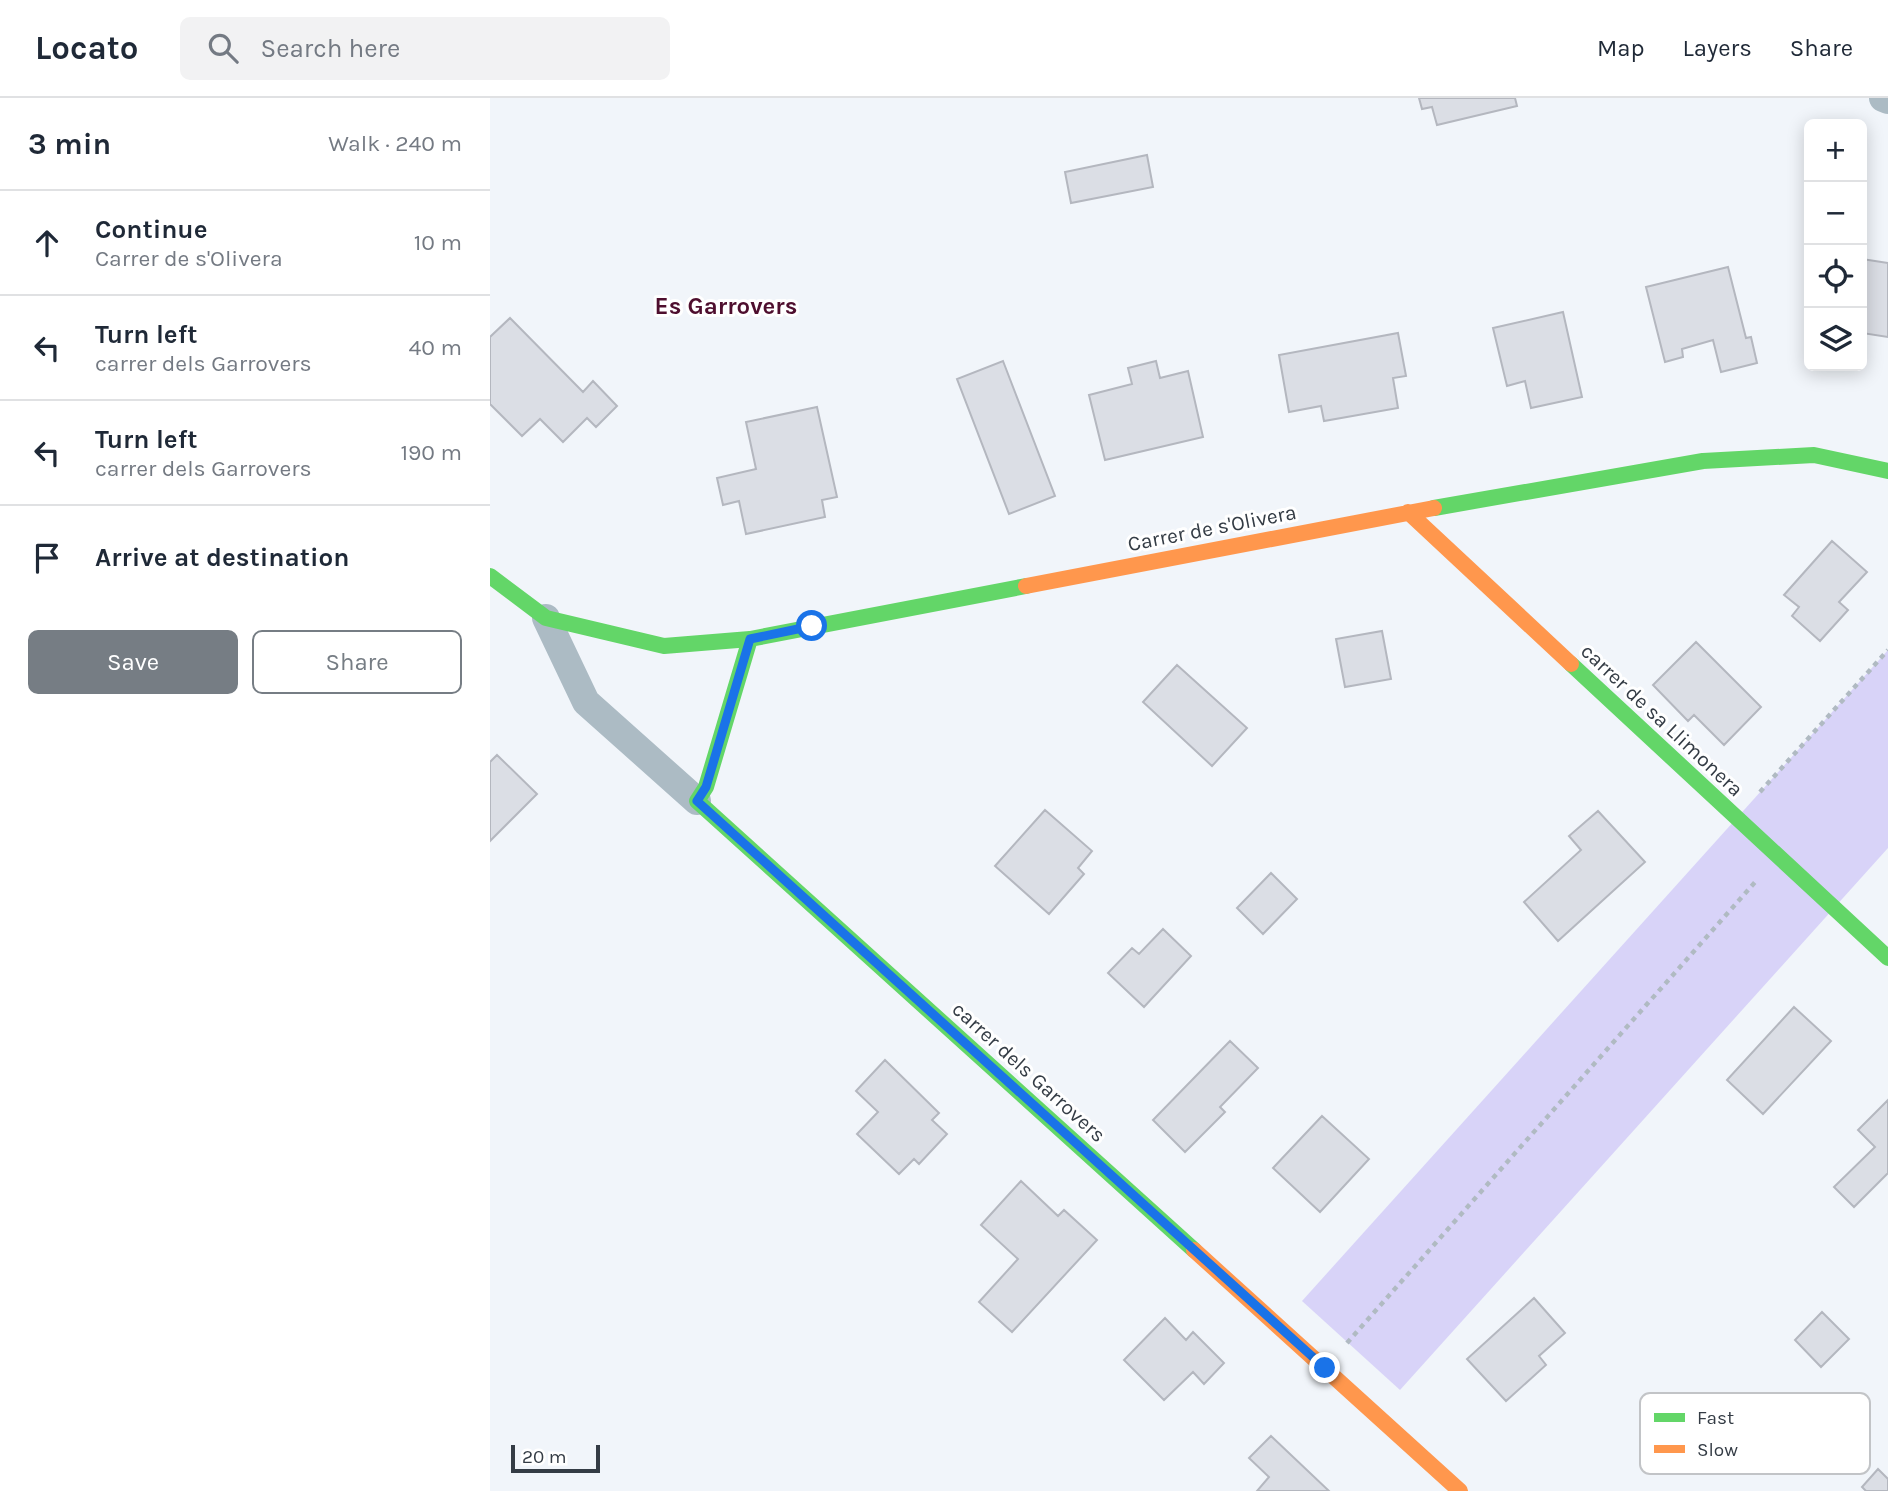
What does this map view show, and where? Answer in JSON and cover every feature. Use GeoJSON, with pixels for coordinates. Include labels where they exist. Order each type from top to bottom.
{"type":"FeatureCollection","features":[{"type":"Feature","properties":{"kind":"street"},"geometry":{"type":"LineString","coordinates":[[1882,98],[1888,100]]}},
{"type":"Feature","properties":{"kind":"street","name":"Carrer de s'Olivera"},"geometry":{"type":"LineString","coordinates":[[546,618],[664,646],[750,639],[1408,512],[1703,461],[1814,455],[1888,471]]}},
{"type":"Feature","properties":{"kind":"street","name":"carrer de sa Llimonera"},"geometry":{"type":"LineString","coordinates":[[1408,512],[1888,958]]}},
{"type":"Feature","properties":{"kind":"street"},"geometry":{"type":"LineString","coordinates":[[490,576],[546,618],[586,702],[697,801],[706,787],[750,639]]}},
{"type":"Feature","properties":{"kind":"street","name":"carrer dels Garrovers"},"geometry":{"type":"LineString","coordinates":[[697,801],[1460,1491]]}},
{"type":"Feature","properties":{"kind":"path"},"geometry":{"type":"LineString","coordinates":[[1737,817],[1888,650]]}},
{"type":"Feature","properties":{"kind":"path"},"geometry":{"type":"LineString","coordinates":[[1325,1368],[1778,856]]}},
{"type":"Feature","properties":{"kind":"shaded area"},"geometry":{"type":"Polygon","coordinates":[[[1888,650],[1888,848],[1400,1390],[1302,1301],[1888,650]]]}},
{"type":"Feature","properties":{"kind":"building"},"geometry":{"type":"Polygon","coordinates":[[[1419,98],[1515,98],[1517,106],[1437,125],[1432,107],[1422,109],[1419,98]]]}},
{"type":"Feature","properties":{"kind":"building"},"geometry":{"type":"Polygon","coordinates":[[[1147,155],[1153,187],[1071,203],[1065,172],[1147,155]]]}},
{"type":"Feature","properties":{"kind":"building"},"geometry":{"type":"Polygon","coordinates":[[[1867,260],[1888,263],[1888,337],[1867,334],[1867,260]]]}},
{"type":"Feature","properties":{"kind":"building"},"geometry":{"type":"Polygon","coordinates":[[[1728,267],[1746,338],[1751,337],[1757,363],[1721,372],[1713,340],[1682,349],[1683,357],[1665,362],[1646,287],[1728,267]]]}},
{"type":"Feature","properties":{"kind":"building"},"geometry":{"type":"Polygon","coordinates":[[[1563,312],[1582,397],[1531,408],[1525,381],[1507,386],[1493,328],[1563,312]]]}},
{"type":"Feature","properties":{"kind":"building"},"geometry":{"type":"Polygon","coordinates":[[[510,318],[583,392],[593,381],[617,406],[596,427],[587,418],[563,442],[540,419],[522,436],[490,404],[490,337],[510,318]]]}},
{"type":"Feature","properties":{"kind":"building"},"geometry":{"type":"Polygon","coordinates":[[[1398,333],[1406,376],[1393,378],[1398,408],[1324,421],[1321,406],[1289,412],[1279,355],[1398,333]]]}},
{"type":"Feature","properties":{"kind":"building"},"geometry":{"type":"Polygon","coordinates":[[[1003,361],[1055,496],[1009,514],[957,379],[1003,361]]]}},
{"type":"Feature","properties":{"kind":"building"},"geometry":{"type":"Polygon","coordinates":[[[1156,361],[1160,378],[1188,371],[1203,437],[1105,460],[1089,395],[1132,384],[1128,368],[1156,361]]]}},
{"type":"Feature","properties":{"kind":"building"},"geometry":{"type":"Polygon","coordinates":[[[817,407],[837,497],[822,500],[825,517],[746,534],[739,501],[723,505],[717,478],[756,469],[746,422],[817,407]]]}},
{"type":"Feature","properties":{"kind":"building"},"geometry":{"type":"Polygon","coordinates":[[[1832,541],[1867,572],[1839,602],[1848,610],[1820,641],[1792,616],[1799,607],[1784,595],[1832,541]]]}},
{"type":"Feature","properties":{"kind":"building"},"geometry":{"type":"Polygon","coordinates":[[[1382,631],[1391,679],[1345,687],[1336,639],[1382,631]]]}},
{"type":"Feature","properties":{"kind":"building"},"geometry":{"type":"Polygon","coordinates":[[[1696,642],[1761,707],[1724,745],[1694,715],[1688,721],[1653,685],[1696,642]]]}},
{"type":"Feature","properties":{"kind":"building"},"geometry":{"type":"Polygon","coordinates":[[[1177,665],[1247,728],[1212,766],[1143,702],[1177,665]]]}},
{"type":"Feature","properties":{"kind":"building"},"geometry":{"type":"Polygon","coordinates":[[[497,755],[537,794],[490,841],[490,762],[497,755]]]}},
{"type":"Feature","properties":{"kind":"building"},"geometry":{"type":"Polygon","coordinates":[[[1045,810],[1092,851],[1078,868],[1084,874],[1049,914],[995,866],[1045,810]]]}},
{"type":"Feature","properties":{"kind":"building"},"geometry":{"type":"Polygon","coordinates":[[[1598,811],[1645,862],[1558,941],[1524,902],[1581,850],[1569,836],[1598,811]]]}},
{"type":"Feature","properties":{"kind":"building"},"geometry":{"type":"Polygon","coordinates":[[[1271,873],[1297,899],[1263,934],[1237,908],[1271,873]]]}},
{"type":"Feature","properties":{"kind":"building"},"geometry":{"type":"Polygon","coordinates":[[[1163,929],[1191,956],[1144,1007],[1108,973],[1132,948],[1139,954],[1163,929]]]}},
{"type":"Feature","properties":{"kind":"building"},"geometry":{"type":"Polygon","coordinates":[[[1794,1007],[1831,1041],[1763,1114],[1727,1080],[1794,1007]]]}},
{"type":"Feature","properties":{"kind":"building"},"geometry":{"type":"Polygon","coordinates":[[[1230,1041],[1258,1068],[1220,1107],[1225,1112],[1185,1152],[1153,1120],[1230,1041]]]}},
{"type":"Feature","properties":{"kind":"building"},"geometry":{"type":"Polygon","coordinates":[[[885,1060],[939,1113],[932,1120],[947,1134],[919,1164],[914,1159],[899,1174],[857,1134],[878,1112],[856,1091],[885,1060]]]}},
{"type":"Feature","properties":{"kind":"building"},"geometry":{"type":"Polygon","coordinates":[[[1888,1100],[1888,1173],[1854,1207],[1834,1187],[1875,1147],[1858,1130],[1888,1100]]]}},
{"type":"Feature","properties":{"kind":"building"},"geometry":{"type":"Polygon","coordinates":[[[1322,1116],[1369,1159],[1320,1212],[1273,1168],[1322,1116]]]}},
{"type":"Feature","properties":{"kind":"building"},"geometry":{"type":"Polygon","coordinates":[[[1021,1181],[1058,1216],[1064,1210],[1097,1240],[1012,1332],[979,1302],[1018,1259],[981,1225],[1021,1181]]]}},
{"type":"Feature","properties":{"kind":"building"},"geometry":{"type":"Polygon","coordinates":[[[1534,1298],[1565,1333],[1539,1356],[1546,1365],[1506,1401],[1467,1359],[1534,1298]]]}},
{"type":"Feature","properties":{"kind":"building"},"geometry":{"type":"Polygon","coordinates":[[[1822,1312],[1849,1339],[1821,1367],[1795,1340],[1822,1312]]]}},
{"type":"Feature","properties":{"kind":"building"},"geometry":{"type":"Polygon","coordinates":[[[1165,1318],[1186,1340],[1193,1332],[1224,1363],[1204,1384],[1193,1372],[1164,1400],[1124,1360],[1165,1318]]]}},
{"type":"Feature","properties":{"kind":"building"},"geometry":{"type":"Polygon","coordinates":[[[1271,1436],[1329,1491],[1257,1491],[1269,1477],[1249,1458],[1271,1436]]]}},
{"type":"Feature","properties":{"kind":"building"},"geometry":{"type":"Polygon","coordinates":[[[1878,1469],[1888,1479],[1888,1491],[1866,1491],[1862,1487],[1878,1469]]]}},
{"type":"Feature","properties":{"kind":"traffic: fast"},"geometry":{"type":"LineString","coordinates":[[1434,508],[1703,461],[1814,455],[1888,471]]}},
{"type":"Feature","properties":{"kind":"traffic: fast"},"geometry":{"type":"LineString","coordinates":[[490,576],[546,618],[664,646],[750,639],[1026,586]]}},
{"type":"Feature","properties":{"kind":"traffic: fast"},"geometry":{"type":"LineString","coordinates":[[750,639],[706,787],[697,801],[1194,1250]]}},
{"type":"Feature","properties":{"kind":"traffic: fast"},"geometry":{"type":"LineString","coordinates":[[1571,664],[1888,958]]}},
{"type":"Feature","properties":{"kind":"traffic: slow"},"geometry":{"type":"LineString","coordinates":[[1026,586],[1434,508]]}},
{"type":"Feature","properties":{"kind":"traffic: slow"},"geometry":{"type":"LineString","coordinates":[[1408,512],[1571,664]]}},
{"type":"Feature","properties":{"kind":"traffic: slow"},"geometry":{"type":"LineString","coordinates":[[1194,1250],[1460,1491]]}},
{"type":"Feature","properties":{"kind":"district","name":"Es Garrovers"},"geometry":{"type":"Point","coordinates":[726,306]}},
{"type":"Feature","properties":{"kind":"route"},"geometry":{"type":"LineString","coordinates":[[812,626],[750,639],[706,787],[697,801],[1325,1368]]}}]}
